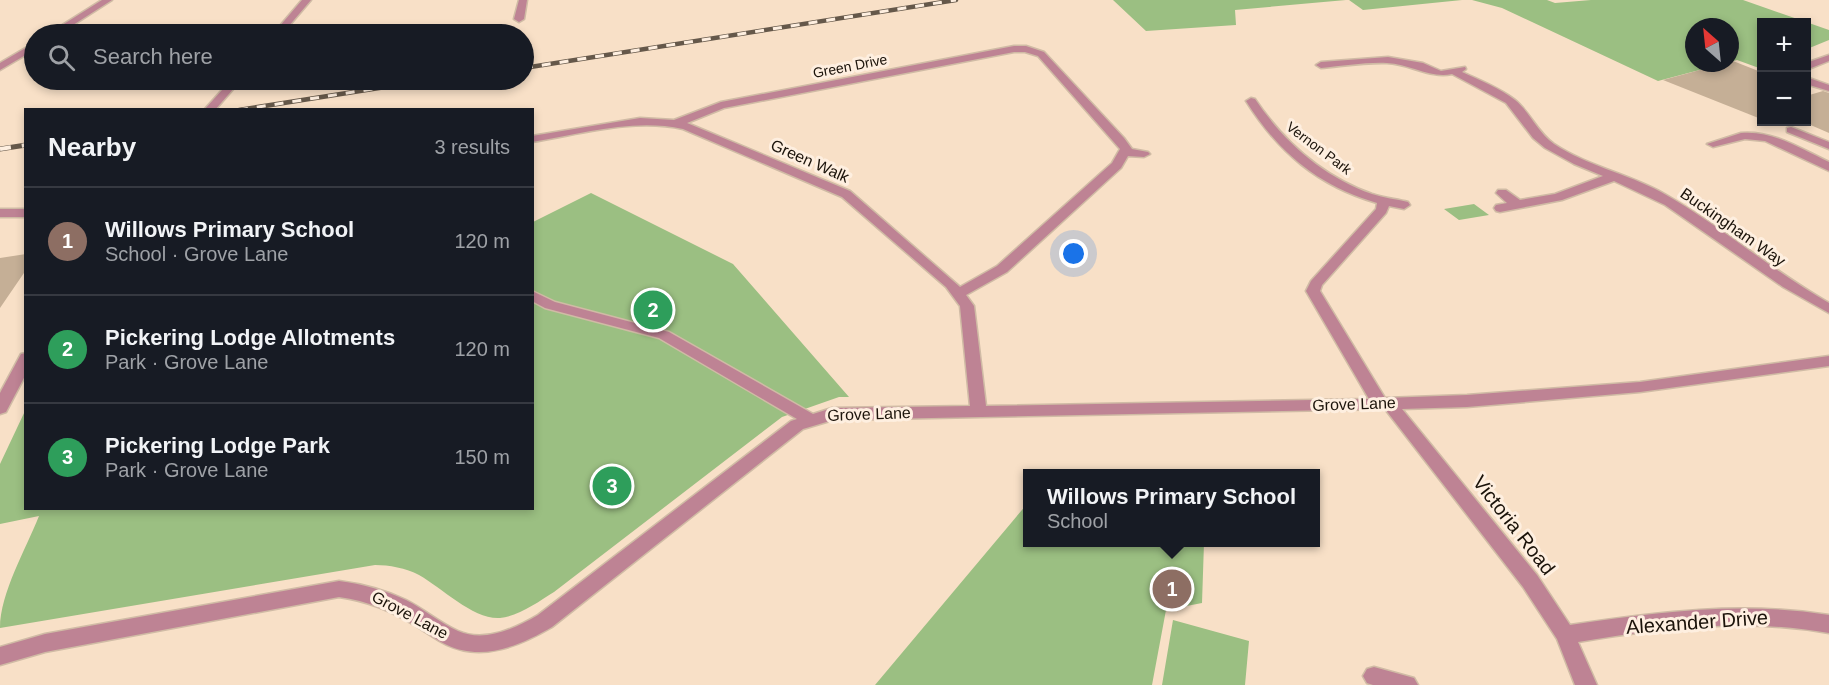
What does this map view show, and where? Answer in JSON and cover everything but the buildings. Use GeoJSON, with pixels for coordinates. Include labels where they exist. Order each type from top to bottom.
{"type":"FeatureCollection","features":[{"type":"Feature","properties":{"kind":"street"},"geometry":{"type":"LineString","coordinates":[[69,24],[108,0]]}},
{"type":"Feature","properties":{"kind":"street"},"geometry":{"type":"LineString","coordinates":[[286,24],[307,0]]}},
{"type":"Feature","properties":{"kind":"street"},"geometry":{"type":"LineString","coordinates":[[519,19],[523,0]]}},
{"type":"Feature","properties":{"kind":"street","name":"Green Drive"},"geometry":{"type":"LineString","coordinates":[[676,123],[706,110],[731,103],[1014,49],[1035,47],[1120,140],[1125,152]]}},
{"type":"Feature","properties":{"kind":"street"},"geometry":{"type":"LineString","coordinates":[[0,68],[24,52]]}},
{"type":"Feature","properties":{"kind":"street"},"geometry":{"type":"LineString","coordinates":[[1811,65],[1829,58]]}},
{"type":"Feature","properties":{"kind":"street","name":"Buckingham Way"},"geometry":{"type":"LineString","coordinates":[[1321,65],[1388,60],[1452,71],[1510,101],[1532,132],[1556,151],[1670,202],[1782,282],[1829,309]]}},
{"type":"Feature","properties":{"kind":"street"},"geometry":{"type":"LineString","coordinates":[[1811,82],[1829,88]]}},
{"type":"Feature","properties":{"kind":"street"},"geometry":{"type":"LineString","coordinates":[[210,108],[227,90]]}},
{"type":"Feature","properties":{"kind":"street","name":"Vernon Park"},"geometry":{"type":"LineString","coordinates":[[1251,101],[1269,129],[1302,159],[1350,190],[1383,203],[1404,206]]}},
{"type":"Feature","properties":{"kind":"street","name":"Green Walk"},"geometry":{"type":"LineString","coordinates":[[534,139],[639,121],[676,123],[846,194],[959,293],[967,306],[980,411]]}},
{"type":"Feature","properties":{"kind":"street"},"geometry":{"type":"LineString","coordinates":[[1791,130],[1829,146]]}},
{"type":"Feature","properties":{"kind":"street"},"geometry":{"type":"LineString","coordinates":[[1713,144],[1746,136],[1767,138],[1829,167]]}},
{"type":"Feature","properties":{"kind":"street"},"geometry":{"type":"LineString","coordinates":[[1725,140],[1738,146]]}},
{"type":"Feature","properties":{"kind":"street"},"geometry":{"type":"LineString","coordinates":[[959,293],[1002,269],[1117,165],[1125,152],[1144,154]]}},
{"type":"Feature","properties":{"kind":"street"},"geometry":{"type":"LineString","coordinates":[[1500,208],[1558,197],[1616,177]]}},
{"type":"Feature","properties":{"kind":"street"},"geometry":{"type":"LineString","coordinates":[[1502,193],[1518,205]]}},
{"type":"Feature","properties":{"kind":"street","name":"Victoria Road"},"geometry":{"type":"LineString","coordinates":[[1383,203],[1376,217],[1312,291],[1384,404],[1530,581],[1566,635],[1586,685]]}},
{"type":"Feature","properties":{"kind":"street"},"geometry":{"type":"LineString","coordinates":[[0,213],[24,213]]}},
{"type":"Feature","properties":{"kind":"street"},"geometry":{"type":"LineString","coordinates":[[534,296],[550,304],[664,335],[809,419]]}},
{"type":"Feature","properties":{"kind":"street","name":"Grove Lane"},"geometry":{"type":"LineString","coordinates":[[0,657],[45,643],[339,589],[380,596],[454,639],[467,643],[494,643],[511,639],[545,621],[786,433],[809,419],[820,416],[848,412],[1384,404],[1539,396],[1629,388],[1829,361]]}},
{"type":"Feature","properties":{"kind":"street"},"geometry":{"type":"LineString","coordinates":[[0,408],[24,362]]}},
{"type":"Feature","properties":{"kind":"street","name":"Alexander Drive"},"geometry":{"type":"LineString","coordinates":[[1566,635],[1620,626],[1758,615],[1829,624]]}},
{"type":"Feature","properties":{"kind":"street"},"geometry":{"type":"LineString","coordinates":[[1374,676],[1407,685]]}},
{"type":"Feature","properties":{"kind":"green space"},"geometry":{"type":"Polygon","coordinates":[[[1113,0],[1346,0],[1235,10],[1236,25],[1146,31],[1113,0]]]}},
{"type":"Feature","properties":{"kind":"green space"},"geometry":{"type":"Polygon","coordinates":[[[1349,0],[1462,0],[1363,10],[1349,0]]]}},
{"type":"Feature","properties":{"kind":"green space"},"geometry":{"type":"Polygon","coordinates":[[[1472,0],[1547,0],[1555,3],[1591,0],[1743,0],[1795,18],[1757,18],[1757,67],[1739,61],[1739,18],[1685,18],[1685,72],[1692,72],[1658,81],[1502,8],[1472,0]]]}},
{"type":"Feature","properties":{"kind":"green space"},"geometry":{"type":"Polygon","coordinates":[[[1811,24],[1829,30],[1829,40],[1811,47],[1811,24]]]}},
{"type":"Feature","properties":{"kind":"green space"},"geometry":{"type":"Polygon","coordinates":[[[591,193],[733,264],[849,397],[839,397],[782,417],[554,592],[528,608],[507,617],[490,617],[480,614],[414,573],[397,567],[375,565],[0,628],[4,600],[39,516],[0,524],[0,464],[24,413],[24,510],[534,510],[534,222],[591,193]]]}},
{"type":"Feature","properties":{"kind":"green space"},"geometry":{"type":"Polygon","coordinates":[[[1474,204],[1489,215],[1459,220],[1444,209],[1474,204]]]}},
{"type":"Feature","properties":{"kind":"green space"},"geometry":{"type":"Polygon","coordinates":[[[1023,509],[1023,547],[1204,547],[1202,603],[1166,610],[1152,685],[875,685],[1023,509]]]}},
{"type":"Feature","properties":{"kind":"green space"},"geometry":{"type":"Polygon","coordinates":[[[1173,620],[1249,641],[1245,685],[1162,685],[1173,620]]]}},
{"type":"Feature","properties":{"kind":"railway"},"geometry":{"type":"LineString","coordinates":[[534,66],[956,0]]}},
{"type":"Feature","properties":{"kind":"railway"},"geometry":{"type":"LineString","coordinates":[[252,108],[366,90]]}},
{"type":"Feature","properties":{"kind":"railway"},"geometry":{"type":"LineString","coordinates":[[0,149],[24,145]]}},
{"type":"Feature","properties":{"kind":"place","name":"Pickering Lodge Allotments"},"geometry":{"type":"Point","coordinates":[653,310]}},
{"type":"Feature","properties":{"kind":"place","name":"Pickering Lodge Park"},"geometry":{"type":"Point","coordinates":[612,486]}},
{"type":"Feature","properties":{"kind":"place","name":"Willows Primary School"},"geometry":{"type":"Point","coordinates":[1172,589]}}]}
